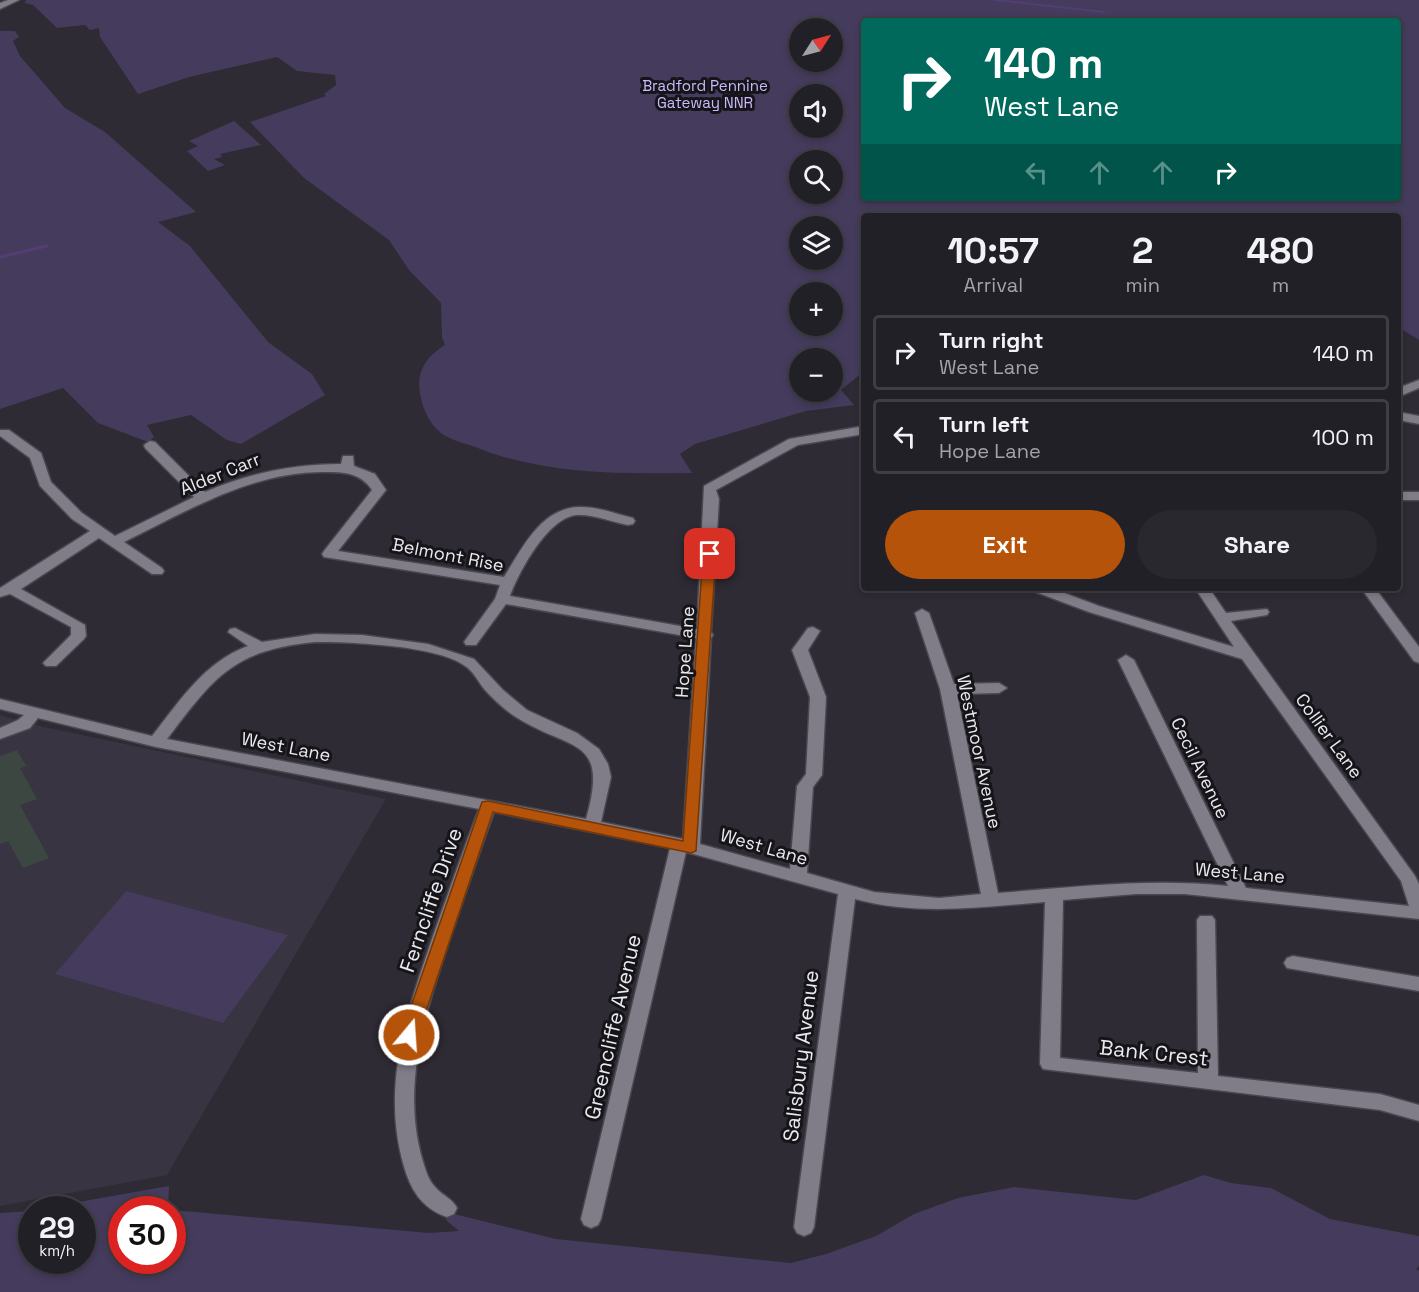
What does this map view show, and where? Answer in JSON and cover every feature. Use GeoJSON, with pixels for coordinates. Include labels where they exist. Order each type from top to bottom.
{"type":"FeatureCollection","features":[{"type":"Feature","properties":{"kind":"street"},"geometry":{"type":"LineString","coordinates":[[0,6],[15,0]]}},
{"type":"Feature","properties":{"kind":"street"},"geometry":{"type":"LineString","coordinates":[[1401,392],[1419,384]]}},
{"type":"Feature","properties":{"kind":"street"},"geometry":{"type":"LineString","coordinates":[[1401,417],[1419,420]]}},
{"type":"Feature","properties":{"kind":"street","name":"Hope Lane"},"geometry":{"type":"LineString","coordinates":[[685,846],[706,635],[712,499],[709,489],[794,442],[861,431]]}},
{"type":"Feature","properties":{"kind":"street"},"geometry":{"type":"LineString","coordinates":[[4,433],[36,456],[45,483],[77,516],[157,571]]}},
{"type":"Feature","properties":{"kind":"street"},"geometry":{"type":"LineString","coordinates":[[150,445],[185,482],[204,498]]}},
{"type":"Feature","properties":{"kind":"street","name":"Alder Carr"},"geometry":{"type":"LineString","coordinates":[[114,542],[204,498],[268,473],[348,463]]}},
{"type":"Feature","properties":{"kind":"street","name":"Belmont Rise"},"geometry":{"type":"LineString","coordinates":[[348,463],[370,477],[379,490],[329,554],[508,582],[502,599],[706,635]]}},
{"type":"Feature","properties":{"kind":"street"},"geometry":{"type":"LineString","coordinates":[[1401,496],[1419,496]]}},
{"type":"Feature","properties":{"kind":"street"},"geometry":{"type":"LineString","coordinates":[[508,582],[548,524],[559,515],[577,511],[628,521]]}},
{"type":"Feature","properties":{"kind":"street"},"geometry":{"type":"LineString","coordinates":[[5,591],[99,532]]}},
{"type":"Feature","properties":{"kind":"street"},"geometry":{"type":"LineString","coordinates":[[5,591],[78,625],[80,636],[51,663]]}},
{"type":"Feature","properties":{"kind":"street"},"geometry":{"type":"LineString","coordinates":[[1046,591],[1094,609],[1247,656]]}},
{"type":"Feature","properties":{"kind":"street","name":"Collier Lane"},"geometry":{"type":"LineString","coordinates":[[1204,591],[1247,656],[1409,880],[1419,909]]}},
{"type":"Feature","properties":{"kind":"street"},"geometry":{"type":"LineString","coordinates":[[1370,591],[1419,658]]}},
{"type":"Feature","properties":{"kind":"street"},"geometry":{"type":"LineString","coordinates":[[443,653],[471,642],[502,599]]}},
{"type":"Feature","properties":{"kind":"street"},"geometry":{"type":"LineString","coordinates":[[1221,618],[1263,612]]}},
{"type":"Feature","properties":{"kind":"street","name":"Westmoor Avenue"},"geometry":{"type":"LineString","coordinates":[[922,613],[948,689],[991,901]]}},
{"type":"Feature","properties":{"kind":"street"},"geometry":{"type":"LineString","coordinates":[[798,876],[805,786],[814,775],[818,697],[800,650],[813,631]]}},
{"type":"Feature","properties":{"kind":"street"},"geometry":{"type":"LineString","coordinates":[[235,632],[260,647]]}},
{"type":"Feature","properties":{"kind":"street"},"geometry":{"type":"LineString","coordinates":[[156,742],[209,676],[260,647],[300,639],[343,638],[443,653],[470,662],[511,705],[535,722],[581,742],[598,760],[603,777],[592,826]]}},
{"type":"Feature","properties":{"kind":"street"},"geometry":{"type":"LineString","coordinates":[[470,662],[471,642]]}},
{"type":"Feature","properties":{"kind":"street","name":"Cecil Avenue"},"geometry":{"type":"LineString","coordinates":[[1126,660],[1239,892]]}},
{"type":"Feature","properties":{"kind":"street"},"geometry":{"type":"LineString","coordinates":[[948,689],[999,688]]}},
{"type":"Feature","properties":{"kind":"street","name":"West Lane"},"geometry":{"type":"LineString","coordinates":[[0,704],[33,714],[156,742],[685,846],[873,898],[939,904],[1136,888],[1185,888],[1419,913]]}},
{"type":"Feature","properties":{"kind":"street"},"geometry":{"type":"LineString","coordinates":[[0,734],[24,724],[33,714]]}},
{"type":"Feature","properties":{"kind":"street","name":"Ferncliffe Drive"},"geometry":{"type":"LineString","coordinates":[[447,1208],[437,1205],[428,1196],[413,1163],[403,1104],[404,1075],[409,1035],[488,806]]}},
{"type":"Feature","properties":{"kind":"street","name":"Greencliffe Avenue"},"geometry":{"type":"LineString","coordinates":[[591,1219],[685,846]]}},
{"type":"Feature","properties":{"kind":"street","name":"Salisbury Avenue"},"geometry":{"type":"LineString","coordinates":[[804,1227],[847,891]]}},
{"type":"Feature","properties":{"kind":"street","name":"Bank Crest"},"geometry":{"type":"LineString","coordinates":[[1054,896],[1050,1064],[1380,1102],[1419,1113]]}},
{"type":"Feature","properties":{"kind":"street"},"geometry":{"type":"LineString","coordinates":[[1206,920],[1208,1082]]}},
{"type":"Feature","properties":{"kind":"street"},"geometry":{"type":"LineString","coordinates":[[1293,963],[1419,984]]}},
{"type":"Feature","properties":{"kind":"shaded area"},"geometry":{"type":"Polygon","coordinates":[[[0,715],[44,727],[386,799],[167,1175],[54,1196],[18,1196],[18,1203],[0,1206],[0,715]]]}},
{"type":"Feature","properties":{"kind":"green space","name":"Bradford Pennine Gateway NNR"},"geometry":{"type":"Polygon","coordinates":[[[26,0],[1419,0],[1419,340],[1401,329],[1401,213],[861,213],[861,373],[843,388],[843,348],[789,348],[789,402],[843,402],[843,392],[854,405],[806,411],[695,444],[680,454],[692,473],[609,473],[528,463],[453,439],[441,433],[433,425],[422,404],[419,385],[424,365],[445,345],[442,337],[441,303],[409,270],[389,240],[304,178],[250,122],[326,96],[324,94],[336,85],[335,75],[297,71],[277,57],[189,77],[138,94],[100,37],[99,28],[90,30],[85,25],[57,28],[33,5],[25,3],[26,0]]]}},
{"type":"Feature","properties":{"kind":"green space"},"geometry":{"type":"Polygon","coordinates":[[[0,31],[15,31],[19,37],[13,41],[20,56],[65,108],[105,132],[196,212],[158,222],[190,246],[268,342],[312,374],[325,395],[241,444],[227,440],[191,415],[147,425],[154,437],[148,442],[98,423],[63,388],[0,409],[0,31]]]}},
{"type":"Feature","properties":{"kind":"green space"},"geometry":{"type":"Polygon","coordinates":[[[234,121],[261,145],[220,154],[222,157],[214,159],[225,165],[208,171],[187,151],[198,146],[189,141],[234,121]]]}},
{"type":"Feature","properties":{"kind":"green space"},"geometry":{"type":"Polygon","coordinates":[[[126,891],[288,935],[223,1023],[55,974],[126,891]]]}},
{"type":"Feature","properties":{"kind":"green space"},"geometry":{"type":"Polygon","coordinates":[[[1204,1175],[1231,1183],[1271,1188],[1330,1219],[1419,1236],[1419,1266],[1416,1269],[1419,1271],[1419,1292],[0,1292],[0,1213],[18,1212],[18,1274],[96,1274],[96,1199],[108,1197],[108,1274],[186,1274],[186,1211],[429,1233],[459,1231],[447,1221],[442,1211],[556,1239],[791,1263],[826,1254],[876,1236],[914,1214],[958,1198],[1014,1187],[1136,1200],[1204,1175]]]}},
{"type":"Feature","properties":{"kind":"green space"},"geometry":{"type":"Polygon","coordinates":[[[169,1186],[169,1196],[112,1196],[169,1186]]]}},
{"type":"Feature","properties":{"kind":"building"},"geometry":{"type":"Polygon","coordinates":[[[17,750],[26,766],[20,768],[37,799],[20,805],[49,858],[23,868],[8,841],[0,844],[0,756],[17,750]]]}},
{"type":"Feature","properties":{"kind":"waterway"},"geometry":{"type":"LineString","coordinates":[[995,0],[1104,12]]}},
{"type":"Feature","properties":{"kind":"waterway"},"geometry":{"type":"LineString","coordinates":[[0,257],[47,246]]}},
{"type":"Feature","properties":{"kind":"route"},"geometry":{"type":"LineString","coordinates":[[409,1035],[488,806],[691,847],[710,554]]}}]}
